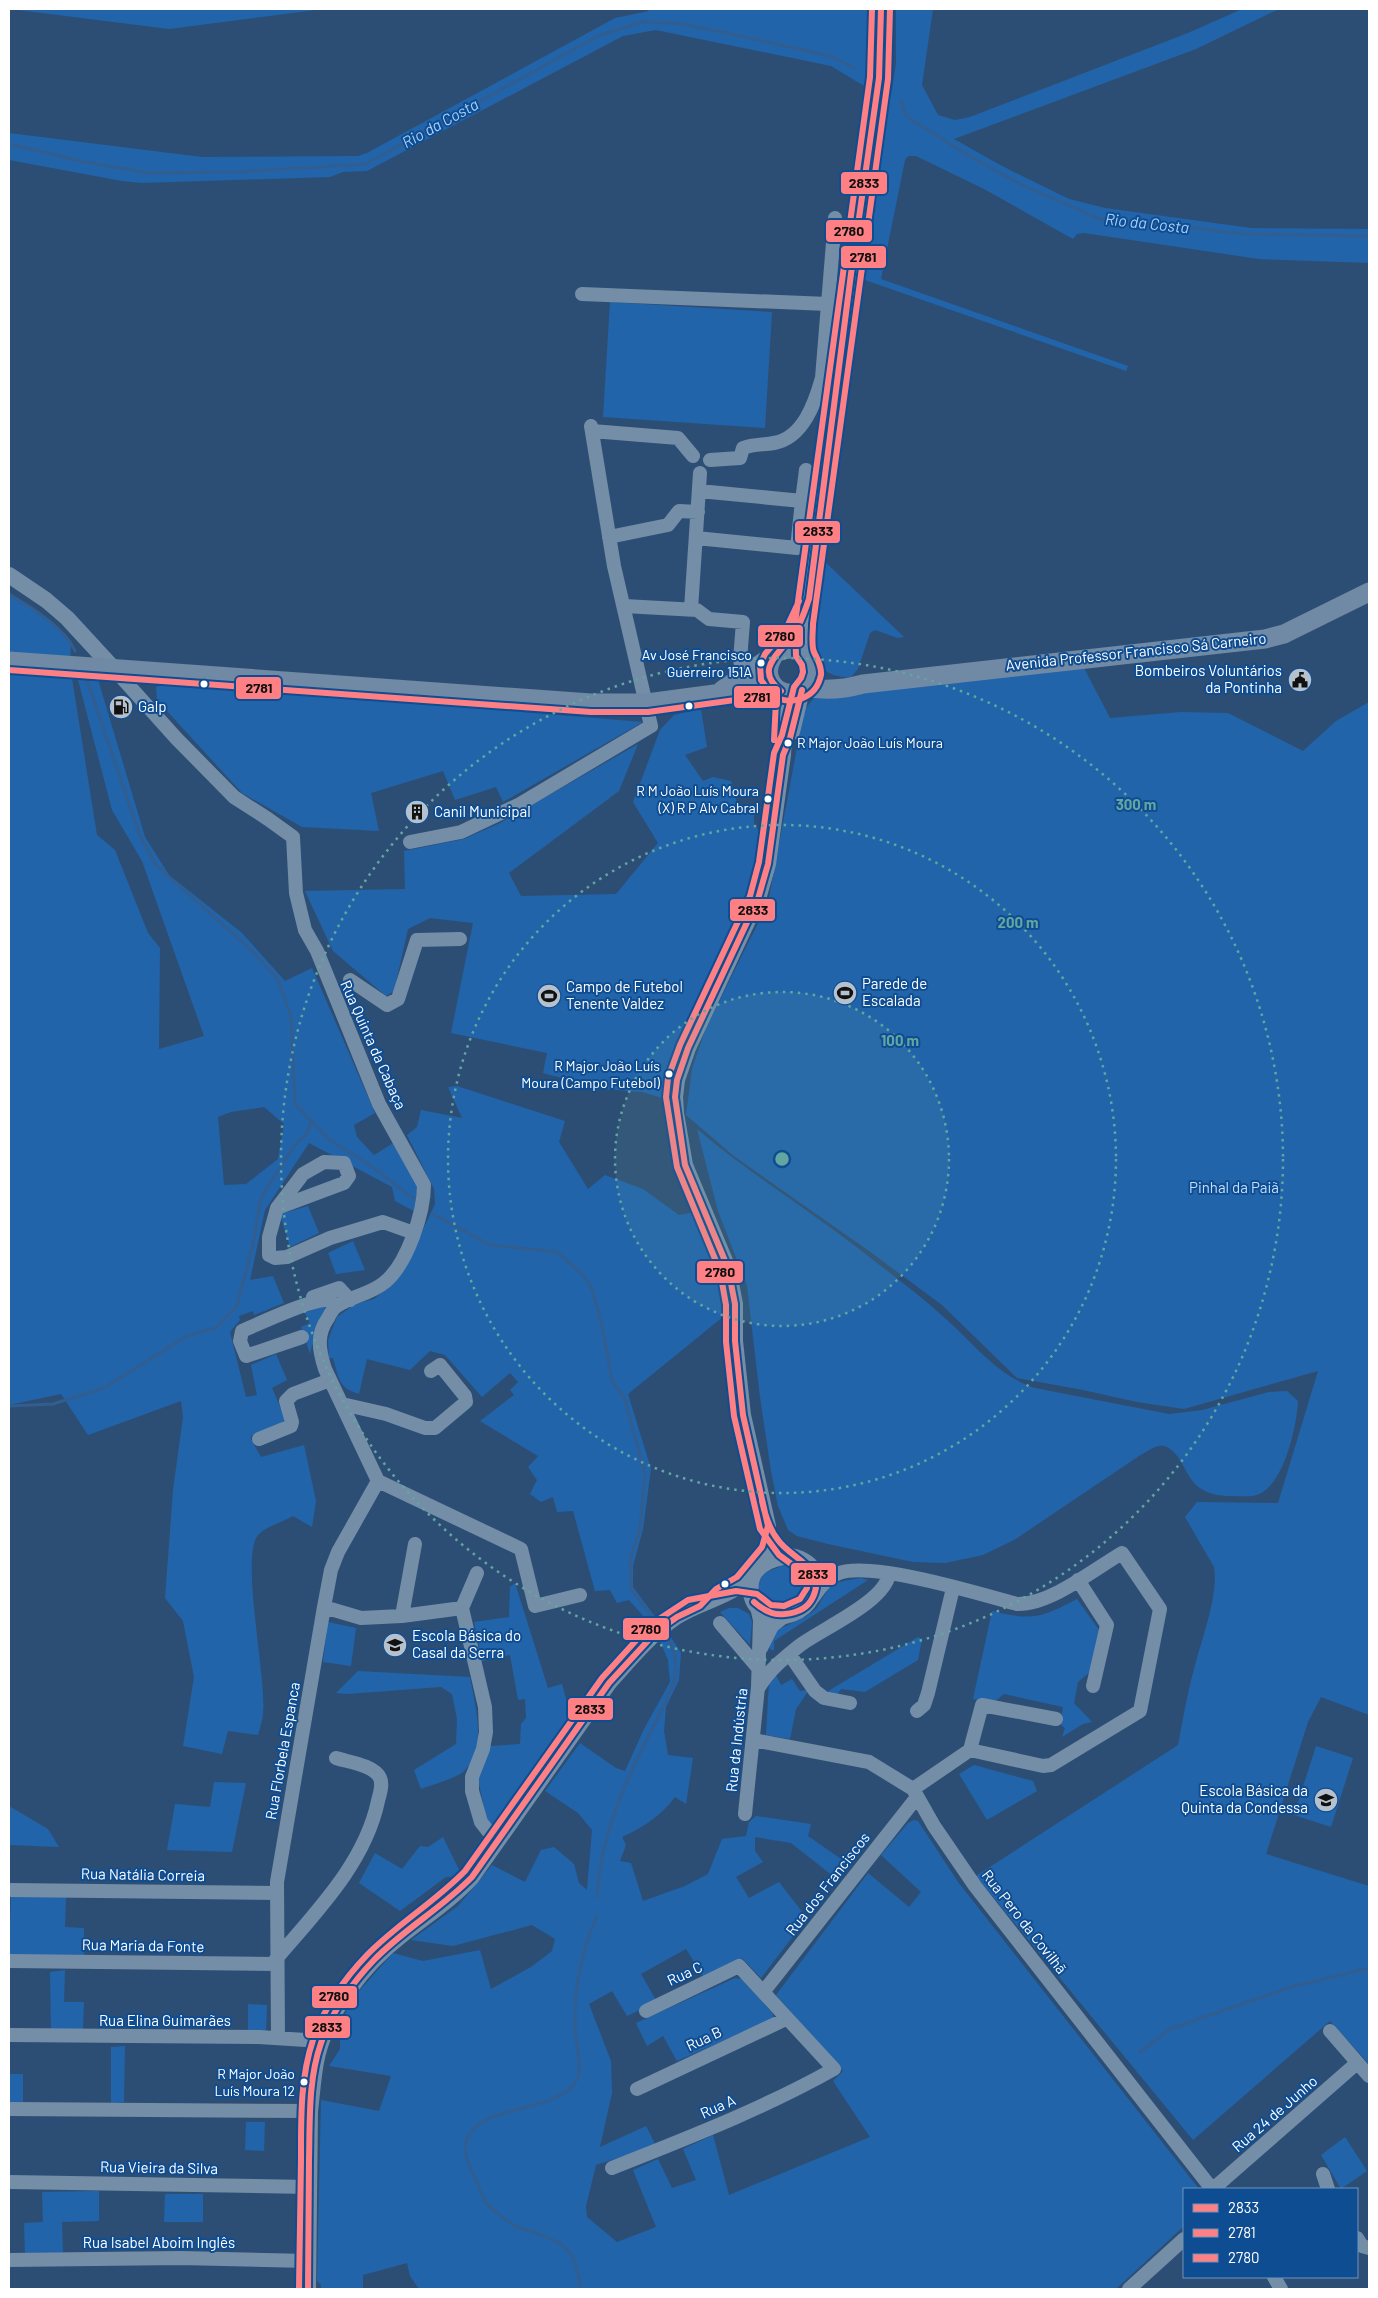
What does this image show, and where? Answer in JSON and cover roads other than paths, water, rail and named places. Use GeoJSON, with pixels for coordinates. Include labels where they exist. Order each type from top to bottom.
{"type":"FeatureCollection","features":[{"type":"Feature","properties":{"kind":"main road","name":"Avenida Professor Francisco Sá Carneiro"},"geometry":{"type":"LineString","coordinates":[[863,684],[1265,639],[1292,630],[1369,592]]}},
{"type":"Feature","properties":{"kind":"main road"},"geometry":{"type":"LineString","coordinates":[[716,693],[776,655],[792,649],[831,679],[863,684]]}},
{"type":"Feature","properties":{"kind":"main road"},"geometry":{"type":"LineString","coordinates":[[776,655],[768,668],[768,675],[778,688]]}},
{"type":"Feature","properties":{"kind":"main road"},"geometry":{"type":"LineString","coordinates":[[9,661],[590,702],[647,703],[716,693],[778,688],[792,693],[803,689],[818,690],[863,684]]}},
{"type":"Feature","properties":{"kind":"main road"},"geometry":{"type":"LineString","coordinates":[[803,689],[811,678],[808,661]]}},
{"type":"Feature","properties":{"kind":"street"},"geometry":{"type":"LineString","coordinates":[[808,661],[804,624],[809,599],[852,265],[879,78],[881,9]]}},
{"type":"Feature","properties":{"kind":"street"},"geometry":{"type":"LineString","coordinates":[[710,460],[740,458],[743,448],[749,445],[775,443],[790,438],[799,431],[818,393],[822,378],[836,218]]}},
{"type":"Feature","properties":{"kind":"street"},"geometry":{"type":"LineString","coordinates":[[582,294],[828,304]]}},
{"type":"Feature","properties":{"kind":"street"},"geometry":{"type":"LineString","coordinates":[[410,842],[461,832],[520,804],[651,726],[609,537],[592,428],[678,438],[693,456]]}},
{"type":"Feature","properties":{"kind":"street"},"geometry":{"type":"LineString","coordinates":[[693,456],[705,454],[710,460]]}},
{"type":"Feature","properties":{"kind":"street"},"geometry":{"type":"LineString","coordinates":[[693,456],[691,466],[700,473]]}},
{"type":"Feature","properties":{"kind":"street"},"geometry":{"type":"LineString","coordinates":[[700,473],[707,471],[710,460]]}},
{"type":"Feature","properties":{"kind":"street"},"geometry":{"type":"LineString","coordinates":[[696,538],[797,548],[806,470]]}},
{"type":"Feature","properties":{"kind":"street"},"geometry":{"type":"LineString","coordinates":[[691,609],[700,473]]}},
{"type":"Feature","properties":{"kind":"street"},"geometry":{"type":"LineString","coordinates":[[699,491],[802,501]]}},
{"type":"Feature","properties":{"kind":"street"},"geometry":{"type":"LineString","coordinates":[[609,537],[668,525],[679,511],[698,512]]}},
{"type":"Feature","properties":{"kind":"street"},"geometry":{"type":"LineString","coordinates":[[9,575],[46,600],[67,618],[114,669]]}},
{"type":"Feature","properties":{"kind":"street"},"geometry":{"type":"LineString","coordinates":[[776,655],[796,629],[809,599]]}},
{"type":"Feature","properties":{"kind":"street"},"geometry":{"type":"LineString","coordinates":[[624,606],[691,609],[697,610],[709,619],[743,622],[740,660],[744,676]]}},
{"type":"Feature","properties":{"kind":"street","name":"Rua Quinta da Cabaça"},"geometry":{"type":"LineString","coordinates":[[114,669],[176,738],[234,797],[268,818],[293,838],[296,893],[305,930],[317,952],[379,1104],[424,1185],[424,1199],[414,1234],[398,1270],[376,1288],[336,1306]]}},
{"type":"Feature","properties":{"kind":"street"},"geometry":{"type":"LineString","coordinates":[[755,1605],[750,1585],[768,1550],[768,1526],[743,1415],[736,1341],[735,1304],[728,1268],[685,1165],[675,1097],[677,1080],[688,1048],[758,899],[768,864],[783,755],[786,703],[778,688]]}},
{"type":"Feature","properties":{"kind":"street"},"geometry":{"type":"LineString","coordinates":[[783,755],[790,738],[803,689]]}},
{"type":"Feature","properties":{"kind":"street"},"geometry":{"type":"LineString","coordinates":[[350,980],[387,1005],[398,999],[417,940],[460,939]]}},
{"type":"Feature","properties":{"kind":"street"},"geometry":{"type":"LineString","coordinates":[[278,1208],[344,1183],[349,1176],[344,1164],[324,1162],[303,1174],[278,1208],[269,1237],[269,1254],[275,1258],[287,1257],[330,1238],[383,1222],[414,1234]]}},
{"type":"Feature","properties":{"kind":"street"},"geometry":{"type":"LineString","coordinates":[[291,1311],[317,1295],[339,1288],[350,1300]]}},
{"type":"Feature","properties":{"kind":"street"},"geometry":{"type":"LineString","coordinates":[[302,1337],[246,1356],[240,1340],[242,1331],[291,1311],[325,1300],[333,1303],[336,1306],[323,1326],[319,1338],[320,1352],[330,1380],[378,1481],[521,1549],[535,1606],[580,1595]]}},
{"type":"Feature","properties":{"kind":"street"},"geometry":{"type":"LineString","coordinates":[[342,1404],[386,1414],[425,1428],[435,1428],[466,1402],[465,1396],[440,1365],[431,1371]]}},
{"type":"Feature","properties":{"kind":"street"},"geometry":{"type":"LineString","coordinates":[[259,1439],[291,1426],[292,1422],[286,1401],[293,1394],[330,1380]]}},
{"type":"Feature","properties":{"kind":"street","name":"Rua Florbela Espanca"},"geometry":{"type":"LineString","coordinates":[[278,2038],[276,1893],[324,1607],[331,1570],[338,1552],[378,1481]]}},
{"type":"Feature","properties":{"kind":"street"},"geometry":{"type":"LineString","coordinates":[[768,1526],[781,1545],[800,1559],[815,1574],[816,1586],[814,1596]]}},
{"type":"Feature","properties":{"kind":"street"},"geometry":{"type":"LineString","coordinates":[[402,1616],[415,1544]]}},
{"type":"Feature","properties":{"kind":"street"},"geometry":{"type":"LineString","coordinates":[[700,1606],[736,1600],[755,1605],[774,1616],[786,1615],[806,1606],[823,1584],[838,1573],[857,1570],[890,1573],[1017,1604],[1028,1604],[1047,1599],[1122,1553],[1160,1609],[1140,1711],[1051,1765],[1043,1766],[970,1750],[982,1705],[1056,1719]]}},
{"type":"Feature","properties":{"kind":"street"},"geometry":{"type":"LineString","coordinates":[[308,2289],[310,2111],[316,2061],[328,2023],[348,1990],[400,1936],[462,1888],[500,1838],[609,1683],[656,1632],[677,1617],[735,1590],[757,1570],[778,1558],[791,1556],[838,1573]]}},
{"type":"Feature","properties":{"kind":"street"},"geometry":{"type":"LineString","coordinates":[[477,1573],[462,1608],[485,1707],[486,1732],[483,1749],[472,1777],[472,1791],[481,1822],[488,1831],[500,1838]]}},
{"type":"Feature","properties":{"kind":"street"},"geometry":{"type":"LineString","coordinates":[[758,1687],[774,1667],[790,1655],[798,1646],[875,1596],[886,1584],[890,1573]]}},
{"type":"Feature","properties":{"kind":"street"},"geometry":{"type":"LineString","coordinates":[[1078,1580],[1107,1625],[1093,1686]]}},
{"type":"Feature","properties":{"kind":"street"},"geometry":{"type":"LineString","coordinates":[[917,1711],[924,1705],[928,1694],[953,1588]]}},
{"type":"Feature","properties":{"kind":"street","name":"Rua da Indústria"},"geometry":{"type":"LineString","coordinates":[[745,1814],[760,1651],[760,1620],[755,1605]]}},
{"type":"Feature","properties":{"kind":"street"},"geometry":{"type":"LineString","coordinates":[[324,1607],[361,1618],[402,1616],[462,1608]]}},
{"type":"Feature","properties":{"kind":"street","name":"Rua da Indústria"},"geometry":{"type":"LineString","coordinates":[[760,1651],[772,1626],[786,1615]]}},
{"type":"Feature","properties":{"kind":"street","name":"Rua da Indústria"},"geometry":{"type":"LineString","coordinates":[[720,1624],[759,1669]]}},
{"type":"Feature","properties":{"kind":"street"},"geometry":{"type":"LineString","coordinates":[[790,1655],[815,1692],[824,1698],[850,1703]]}},
{"type":"Feature","properties":{"kind":"street"},"geometry":{"type":"LineString","coordinates":[[753,1740],[869,1762],[915,1793]]}},
{"type":"Feature","properties":{"kind":"street","name":"Rua dos Franciscos"},"geometry":{"type":"LineString","coordinates":[[764,1991],[915,1793],[970,1750]]}},
{"type":"Feature","properties":{"kind":"street"},"geometry":{"type":"LineString","coordinates":[[276,1961],[338,1886],[374,1822],[382,1786],[379,1776],[372,1770],[336,1758]]}},
{"type":"Feature","properties":{"kind":"street","name":"Rua Pero da Covilhã"},"geometry":{"type":"LineString","coordinates":[[915,1793],[943,1841],[975,1886],[1212,2188]]}},
{"type":"Feature","properties":{"kind":"street","name":"Rua Natália Correia"},"geometry":{"type":"LineString","coordinates":[[9,1890],[276,1893]]}},
{"type":"Feature","properties":{"kind":"street","name":"Rua Maria da Fonte"},"geometry":{"type":"LineString","coordinates":[[9,1961],[276,1961]]}},
{"type":"Feature","properties":{"kind":"street","name":"Rua C"},"geometry":{"type":"LineString","coordinates":[[646,2011],[739,1966],[764,1991]]}},
{"type":"Feature","properties":{"kind":"street"},"geometry":{"type":"LineString","coordinates":[[764,1991],[786,2019]]}},
{"type":"Feature","properties":{"kind":"street","name":"Rua A"},"geometry":{"type":"LineString","coordinates":[[612,2168],[710,2129],[803,2086],[834,2069],[786,2019]]}},
{"type":"Feature","properties":{"kind":"street","name":"Rua B"},"geometry":{"type":"LineString","coordinates":[[637,2088],[786,2019]]}},
{"type":"Feature","properties":{"kind":"street"},"geometry":{"type":"LineString","coordinates":[[1330,2031],[1369,2076]]}},
{"type":"Feature","properties":{"kind":"street","name":"Rua Elina Guimarães"},"geometry":{"type":"LineString","coordinates":[[9,2036],[278,2038],[322,2041]]}},
{"type":"Feature","properties":{"kind":"street","name":"Rua 24 de Junho"},"geometry":{"type":"LineString","coordinates":[[1214,2188],[1357,2063]]}},
{"type":"Feature","properties":{"kind":"street"},"geometry":{"type":"LineString","coordinates":[[9,2109],[310,2111]]}},
{"type":"Feature","properties":{"kind":"street"},"geometry":{"type":"LineString","coordinates":[[1323,2174],[1328,2188]]}},
{"type":"Feature","properties":{"kind":"street","name":"Rua Vieira da Silva"},"geometry":{"type":"LineString","coordinates":[[9,2182],[310,2187]]}},
{"type":"Feature","properties":{"kind":"street"},"geometry":{"type":"LineString","coordinates":[[1129,2289],[1183,2240]]}},
{"type":"Feature","properties":{"kind":"street"},"geometry":{"type":"LineString","coordinates":[[1358,2240],[1362,2246],[1369,2248]]}},
{"type":"Feature","properties":{"kind":"street","name":"Rua Isabel Aboim Inglês"},"geometry":{"type":"LineString","coordinates":[[9,2260],[181,2258],[308,2261]]}},
{"type":"Feature","properties":{"kind":"waterway","name":"Rio da Costa"},"geometry":{"type":"LineString","coordinates":[[9,144],[85,162],[149,173],[238,172],[366,164],[598,36],[642,22],[677,23],[722,32],[830,56],[855,68]]}},
{"type":"Feature","properties":{"kind":"waterway","name":"Rio da Costa"},"geometry":{"type":"LineString","coordinates":[[901,101],[906,116],[971,157],[1020,184],[1100,219],[1128,224],[1195,228],[1243,234],[1369,236]]}},
{"type":"Feature","properties":{"kind":"waterway"},"geometry":{"type":"LineString","coordinates":[[9,594],[55,626],[70,642],[75,651]]}},
{"type":"Feature","properties":{"kind":"waterway"},"geometry":{"type":"LineString","coordinates":[[87,680],[140,836],[156,865],[249,948],[277,978],[291,1016],[295,1104],[330,1140],[370,1165],[414,1199]]}},
{"type":"Feature","properties":{"kind":"waterway"},"geometry":{"type":"LineString","coordinates":[[9,1406],[53,1404],[104,1388],[187,1336],[215,1328],[237,1306],[254,1239],[260,1202],[265,1191],[294,1146],[307,1134],[311,1121]]}},
{"type":"Feature","properties":{"kind":"waterway"},"geometry":{"type":"LineString","coordinates":[[433,1214],[490,1245],[557,1252],[584,1276],[592,1289],[602,1326],[612,1381],[624,1397],[645,1474],[640,1528],[630,1560],[631,1589],[656,1622]]}},
{"type":"Feature","properties":{"kind":"waterway"},"geometry":{"type":"LineString","coordinates":[[597,1897],[602,1860],[611,1822],[633,1768],[663,1708],[674,1681],[676,1670],[675,1658],[667,1637]]}},
{"type":"Feature","properties":{"kind":"waterway"},"geometry":{"type":"LineString","coordinates":[[580,2289],[576,2264],[567,2249],[551,2239],[516,2226],[485,2201],[469,2165],[465,2148],[470,2134],[480,2123],[495,2116],[548,2101],[563,2094],[574,2084],[580,2064],[575,2036],[577,1985],[583,1957],[597,1915]]}},
{"type":"Feature","properties":{"kind":"waterway"},"geometry":{"type":"LineString","coordinates":[[1140,2052],[1170,2029],[1291,1987],[1369,1968]]}},
{"type":"Feature","properties":{"kind":"place","name":"Av José Francisco Guerreiro 151A"},"geometry":{"type":"Point","coordinates":[761,663]}},
{"type":"Feature","properties":{"kind":"place","name":"Bombeiros Voluntários da Pontinha"},"geometry":{"type":"Point","coordinates":[1300,680]}},
{"type":"Feature","properties":{"kind":"place","name":"Galp"},"geometry":{"type":"Point","coordinates":[121,707]}},
{"type":"Feature","properties":{"kind":"place","name":"R Major João Luís Moura"},"geometry":{"type":"Point","coordinates":[788,743]}},
{"type":"Feature","properties":{"kind":"place","name":"R M João Luís Moura (X) R P Alv Cabral"},"geometry":{"type":"Point","coordinates":[768,799]}},
{"type":"Feature","properties":{"kind":"place","name":"Canil Municipal"},"geometry":{"type":"Point","coordinates":[417,812]}},
{"type":"Feature","properties":{"kind":"place","name":"Parede de Escalada"},"geometry":{"type":"Point","coordinates":[845,993]}},
{"type":"Feature","properties":{"kind":"place","name":"Campo de Futebol Tenente Valdez"},"geometry":{"type":"Point","coordinates":[549,996]}},
{"type":"Feature","properties":{"kind":"place","name":"R Major João Luís Moura (Campo Futebol)"},"geometry":{"type":"Point","coordinates":[669,1074]}},
{"type":"Feature","properties":{"kind":"place","name":"Escola Básica do Casal da Serra"},"geometry":{"type":"Point","coordinates":[395,1645]}},
{"type":"Feature","properties":{"kind":"place","name":"Escola Básica da Quinta da Condessa"},"geometry":{"type":"Point","coordinates":[1326,1800]}},
{"type":"Feature","properties":{"kind":"place","name":"R Major João Luís Moura 12"},"geometry":{"type":"Point","coordinates":[304,2082]}},
{"type":"Feature","properties":{"kind":"park label","name":"Pinhal da Paiã"},"geometry":{"type":"Point","coordinates":[1234,1188]}}]}
